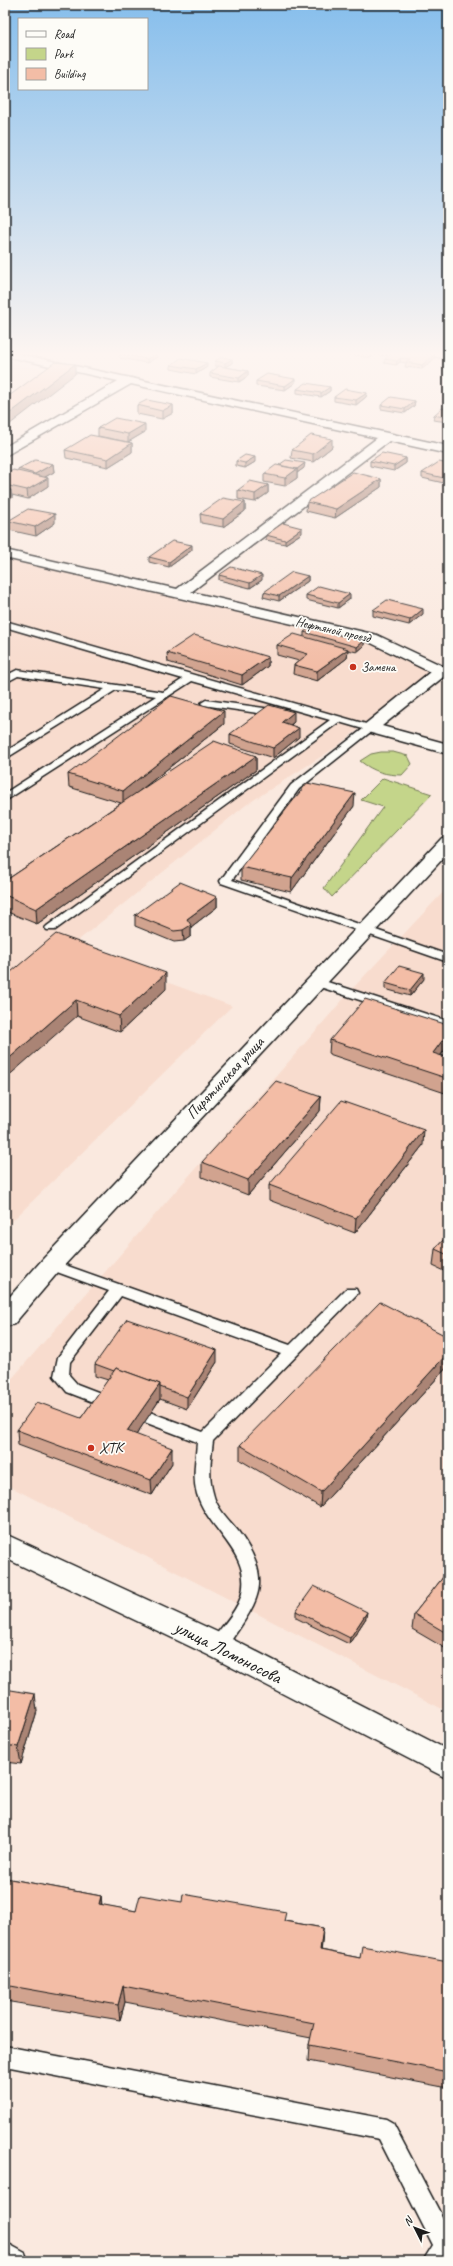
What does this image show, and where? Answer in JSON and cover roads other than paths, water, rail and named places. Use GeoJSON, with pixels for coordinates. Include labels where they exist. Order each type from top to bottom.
{"type":"FeatureCollection","features":[{"type":"Feature","properties":{"kind":"street"},"geometry":{"type":"LineString","coordinates":[[178,595],[361,457]]}},
{"type":"Feature","properties":{"kind":"street","name":"Нефтяной проезд"},"geometry":{"type":"LineString","coordinates":[[5,554],[178,595],[372,638],[441,671],[370,728]]}},
{"type":"Feature","properties":{"kind":"street"},"geometry":{"type":"LineString","coordinates":[[370,728],[448,749]]}},
{"type":"Feature","properties":{"kind":"street","name":"Пирятинская улица"},"geometry":{"type":"LineString","coordinates":[[5,1318],[51,1265],[448,842]]}},
{"type":"Feature","properties":{"kind":"street","name":"улица Ломоносова"},"geometry":{"type":"LineString","coordinates":[[5,1545],[218,1646],[448,1765]]}},
{"type":"Feature","properties":{"kind":"lane"},"geometry":{"type":"LineString","coordinates":[[5,624],[370,728]]}},
{"type":"Feature","properties":{"kind":"lane"},"geometry":{"type":"LineString","coordinates":[[5,680],[17,673],[164,695]]}},
{"type":"Feature","properties":{"kind":"lane"},"geometry":{"type":"LineString","coordinates":[[5,798],[192,678]]}},
{"type":"Feature","properties":{"kind":"lane"},"geometry":{"type":"LineString","coordinates":[[5,756],[113,688]]}},
{"type":"Feature","properties":{"kind":"lane"},"geometry":{"type":"LineString","coordinates":[[206,703],[338,719]]}},
{"type":"Feature","properties":{"kind":"lane"},"geometry":{"type":"LineString","coordinates":[[52,928],[338,719]]}},
{"type":"Feature","properties":{"kind":"lane"},"geometry":{"type":"LineString","coordinates":[[370,728],[295,787],[225,881],[363,931],[448,959]]}},
{"type":"Feature","properties":{"kind":"lane"},"geometry":{"type":"LineString","coordinates":[[315,982],[448,1025]]}},
{"type":"Feature","properties":{"kind":"lane"},"geometry":{"type":"LineString","coordinates":[[51,1265],[293,1352]]}},
{"type":"Feature","properties":{"kind":"lane"},"geometry":{"type":"LineString","coordinates":[[118,1290],[63,1360],[62,1376],[72,1388],[205,1439]]}},
{"type":"Feature","properties":{"kind":"lane"},"geometry":{"type":"LineString","coordinates":[[218,1646],[249,1598],[253,1580],[251,1569],[242,1551],[207,1499],[204,1486],[205,1439],[351,1294]]}},
{"type":"Feature","properties":{"kind":"lane"},"geometry":{"type":"LineString","coordinates":[[5,2056],[386,2130],[444,2252]]}},
{"type":"Feature","properties":{"kind":"lane"},"geometry":{"type":"LineString","coordinates":[[5,2253],[17,2261]]}},
{"type":"Feature","properties":{"kind":"place","name":"Замена"},"geometry":{"type":"Point","coordinates":[353,667]}},
{"type":"Feature","properties":{"kind":"place","name":"ХТК"},"geometry":{"type":"Point","coordinates":[91,1448]}}]}
